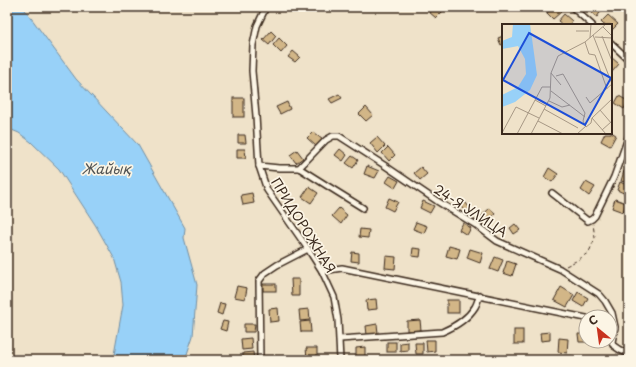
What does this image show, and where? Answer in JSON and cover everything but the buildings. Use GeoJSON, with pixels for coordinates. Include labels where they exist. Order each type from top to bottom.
{"type":"FeatureCollection","features":[{"type":"Feature","properties":{"kind":"street","name":"ПРИДОРОЖНАЯ"},"geometry":{"type":"LineString","coordinates":[[266,7],[257,26],[252,44],[252,71],[259,166],[267,190],[308,248],[322,271],[334,297],[340,339],[340,360]]}},
{"type":"Feature","properties":{"kind":"street"},"geometry":{"type":"LineString","coordinates":[[572,7],[591,24]]}},
{"type":"Feature","properties":{"kind":"street"},"geometry":{"type":"LineString","coordinates":[[612,44],[629,60]]}},
{"type":"Feature","properties":{"kind":"street"},"geometry":{"type":"LineString","coordinates":[[552,193],[588,221],[592,219],[595,216],[614,177],[629,135]]}},
{"type":"Feature","properties":{"kind":"street","name":"24-Я УЛИЦА"},"geometry":{"type":"LineString","coordinates":[[299,168],[326,140],[333,136],[339,136],[437,202],[476,225],[496,241],[560,269],[599,294],[610,309]]}},
{"type":"Feature","properties":{"kind":"street"},"geometry":{"type":"LineString","coordinates":[[259,166],[299,168],[363,208]]}},
{"type":"Feature","properties":{"kind":"street"},"geometry":{"type":"LineString","coordinates":[[260,360],[259,281],[265,273],[308,248]]}},
{"type":"Feature","properties":{"kind":"street"},"geometry":{"type":"LineString","coordinates":[[322,271],[342,268],[578,316]]}},
{"type":"Feature","properties":{"kind":"street"},"geometry":{"type":"LineString","coordinates":[[340,339],[442,332],[465,318],[475,307],[480,296]]}},
{"type":"Feature","properties":{"kind":"street"},"geometry":{"type":"LineString","coordinates":[[620,350],[629,354]]}},
{"type":"Feature","properties":{"kind":"path"},"geometry":{"type":"LineString","coordinates":[[560,269],[578,260],[589,252],[595,238],[592,219]]}},
{"type":"Feature","properties":{"kind":"path"},"geometry":{"type":"LineString","coordinates":[[614,360],[620,350]]}},
{"type":"Feature","properties":{"kind":"water","name":"Жайық"},"geometry":{"type":"Polygon","coordinates":[[[7,7],[23,7],[76,79],[138,145],[185,228],[184,238],[197,285],[193,336],[185,360],[113,360],[123,305],[121,282],[114,258],[96,226],[59,169],[31,142],[19,133],[7,128],[7,7]]]}}]}
